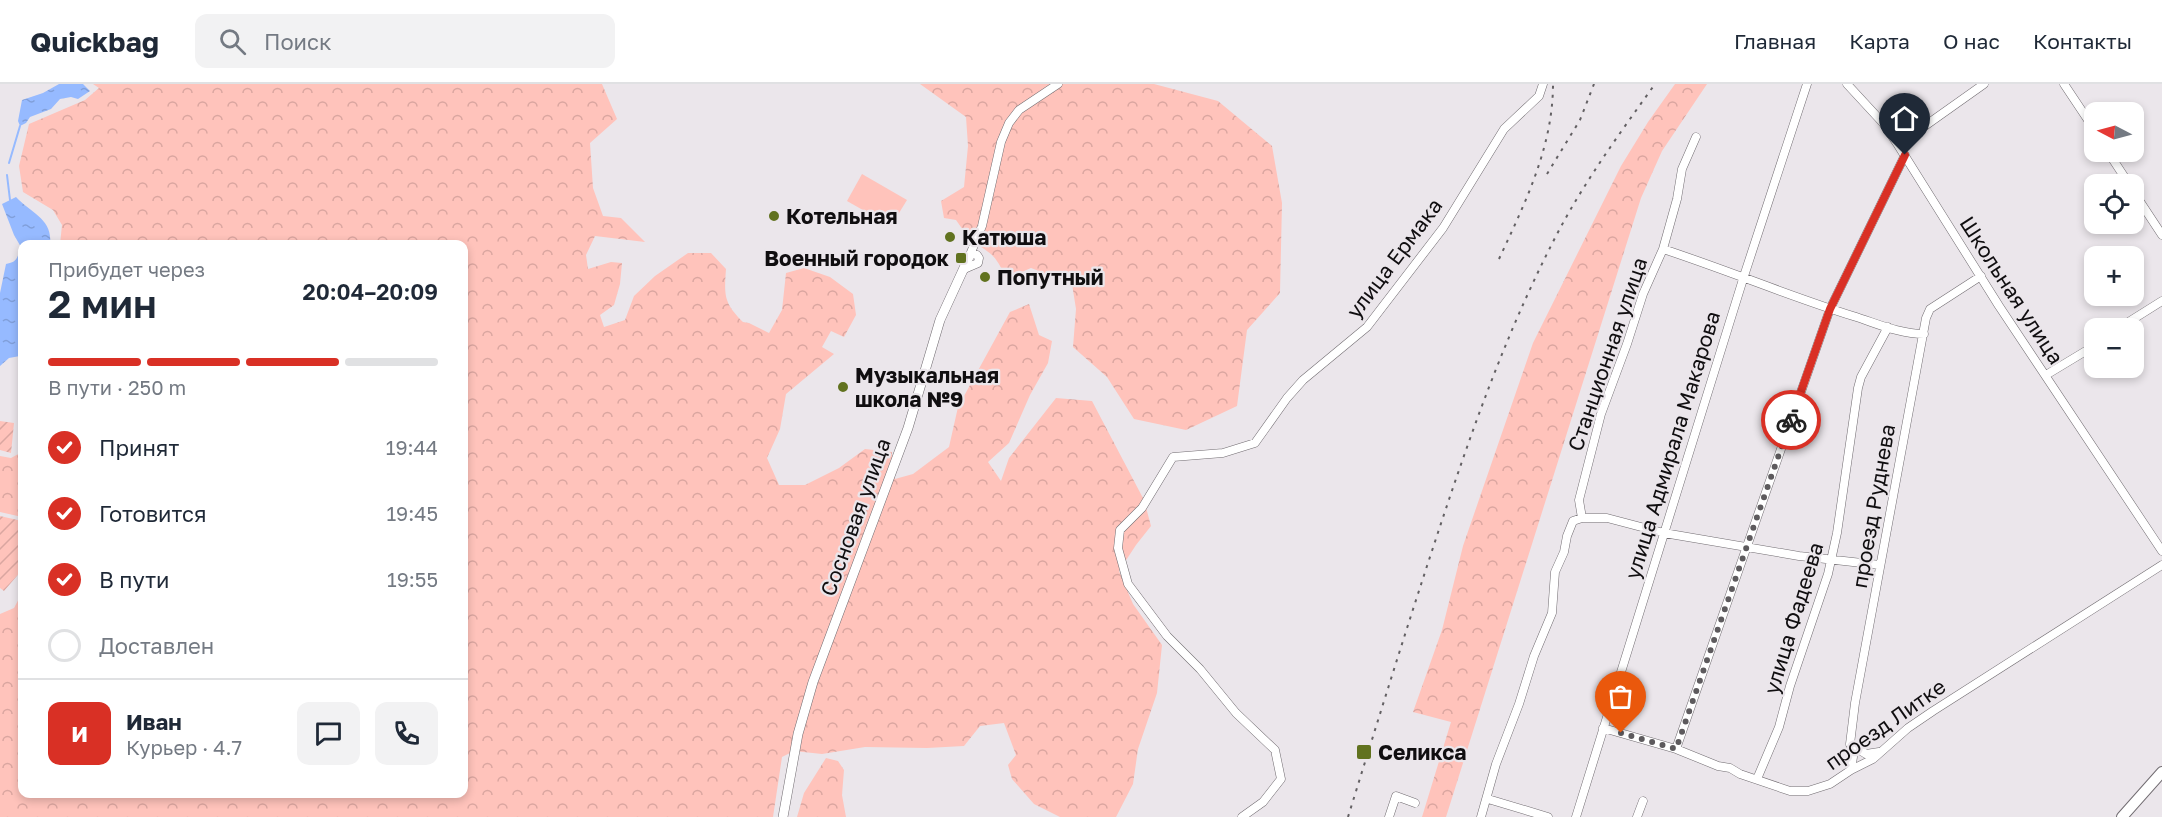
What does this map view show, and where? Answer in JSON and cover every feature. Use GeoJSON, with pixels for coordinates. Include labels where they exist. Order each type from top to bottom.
{"type":"FeatureCollection","features":[{"type":"Feature","properties":{"kind":"main road"},"geometry":{"type":"LineString","coordinates":[[2122,817],[2162,772]]}},
{"type":"Feature","properties":{"kind":"street","name":"Сосновая улица"},"geometry":{"type":"LineString","coordinates":[[783,817],[798,734],[813,682],[904,439],[940,320],[982,226],[1001,142],[1009,123],[1019,110],[1058,84]]}},
{"type":"Feature","properties":{"kind":"street","name":"улица Ермака"},"geometry":{"type":"LineString","coordinates":[[1242,817],[1263,801],[1281,779],[1275,750],[1236,713],[1200,669],[1167,636],[1128,584],[1118,548],[1120,530],[1142,508],[1173,457],[1223,453],[1255,443],[1287,398],[1303,380],[1367,327],[1443,228],[1504,129],[1539,96],[1543,84]]}},
{"type":"Feature","properties":{"kind":"street","name":"улица Адмирала Макарова"},"geometry":{"type":"LineString","coordinates":[[1576,817],[1744,276],[1807,84]]}},
{"type":"Feature","properties":{"kind":"street","name":"Школьная улица"},"geometry":{"type":"LineString","coordinates":[[1846,84],[1883,123],[1905,155],[1980,276],[2162,550]]}},
{"type":"Feature","properties":{"kind":"street"},"geometry":{"type":"LineString","coordinates":[[1898,145],[1984,84]]}},
{"type":"Feature","properties":{"kind":"street"},"geometry":{"type":"LineString","coordinates":[[2064,84],[2084,114]]}},
{"type":"Feature","properties":{"kind":"street","name":"Станционная улица"},"geometry":{"type":"LineString","coordinates":[[1582,518],[1579,500],[1601,414],[1643,294],[1663,249],[1677,199],[1682,169],[1696,137]]}},
{"type":"Feature","properties":{"kind":"street"},"geometry":{"type":"LineString","coordinates":[[1676,749],[1830,309],[1905,155]]}},
{"type":"Feature","properties":{"kind":"street"},"geometry":{"type":"LineString","coordinates":[[2144,208],[2162,235]]}},
{"type":"Feature","properties":{"kind":"street"},"geometry":{"type":"LineString","coordinates":[[1663,249],[1744,276],[1830,309],[1909,334],[1923,334]]}},
{"type":"Feature","properties":{"kind":"street","name":"проезд Руднева"},"geometry":{"type":"LineString","coordinates":[[1851,770],[1853,757],[1850,744],[1855,703],[1926,318],[1930,309],[1980,276]]}},
{"type":"Feature","properties":{"kind":"street"},"geometry":{"type":"LineString","coordinates":[[2135,318],[2162,301]]}},
{"type":"Feature","properties":{"kind":"street","name":"улица Фадеева"},"geometry":{"type":"LineString","coordinates":[[1757,779],[1779,727],[1790,686],[1832,560],[1861,377],[1888,327]]}},
{"type":"Feature","properties":{"kind":"street"},"geometry":{"type":"LineString","coordinates":[[2046,375],[2084,352]]}},
{"type":"Feature","properties":{"kind":"street"},"geometry":{"type":"LineString","coordinates":[[1481,817],[1534,656],[1552,613],[1553,581],[1573,521],[1582,518],[1606,518],[1664,533],[1832,560],[1880,565]]}},
{"type":"Feature","properties":{"kind":"street","name":"проезд Литке"},"geometry":{"type":"LineString","coordinates":[[1603,728],[1676,749],[1790,791],[1808,790],[1830,784],[1873,759],[1879,752],[1942,705],[2162,565]]}},
{"type":"Feature","properties":{"kind":"street"},"geometry":{"type":"LineString","coordinates":[[1850,744],[1866,754],[1879,752]]}},
{"type":"Feature","properties":{"kind":"street"},"geometry":{"type":"LineString","coordinates":[[1389,817],[1396,796],[1415,803]]}},
{"type":"Feature","properties":{"kind":"street"},"geometry":{"type":"LineString","coordinates":[[1488,799],[1548,817]]}},
{"type":"Feature","properties":{"kind":"street"},"geometry":{"type":"LineString","coordinates":[[1637,817],[1642,801]]}},
{"type":"Feature","properties":{"kind":"green space"},"geometry":{"type":"Polygon","coordinates":[[[93,84],[602,84],[617,119],[590,143],[593,188],[603,216],[621,218],[645,242],[595,236],[586,255],[588,269],[611,262],[622,263],[620,284],[614,305],[600,315],[604,327],[625,320],[634,296],[655,276],[688,253],[711,253],[726,269],[725,293],[732,309],[743,322],[769,333],[782,310],[786,273],[804,268],[830,277],[853,294],[856,315],[844,337],[831,331],[822,347],[834,354],[786,394],[780,429],[767,458],[779,485],[805,485],[839,468],[865,449],[892,452],[895,479],[913,474],[949,447],[958,407],[1010,312],[1029,304],[1039,335],[1052,341],[1048,363],[1030,395],[1009,443],[988,462],[1001,481],[1009,458],[1056,398],[1092,401],[1144,500],[1151,526],[1119,571],[1133,604],[1162,645],[1157,693],[1138,749],[1133,784],[1116,817],[1060,817],[1034,804],[1012,779],[1008,765],[1016,755],[1004,723],[980,726],[964,746],[865,747],[822,754],[794,751],[782,757],[773,817],[0,817],[0,614],[14,608],[18,600],[18,798],[468,798],[468,240],[60,240],[62,225],[53,210],[23,192],[19,166],[29,124],[85,100],[99,88],[93,84]]]}},
{"type":"Feature","properties":{"kind":"green space"},"geometry":{"type":"Polygon","coordinates":[[[920,84],[1154,84],[1218,101],[1272,146],[1282,203],[1280,293],[1247,330],[1237,406],[1186,430],[1134,419],[1107,377],[1073,347],[1076,309],[1072,284],[1031,268],[1006,279],[995,258],[965,238],[956,220],[944,218],[941,201],[964,187],[968,146],[966,117],[920,84]]]}},
{"type":"Feature","properties":{"kind":"green space"},"geometry":{"type":"Polygon","coordinates":[[[1675,84],[1707,84],[1662,151],[1641,198],[1446,817],[1422,817],[1451,722],[1413,712],[1442,630],[1463,546],[1533,343],[1621,166],[1675,84]]]}},
{"type":"Feature","properties":{"kind":"green space"},"geometry":{"type":"Polygon","coordinates":[[[862,174],[907,200],[891,226],[847,201],[862,174]]]}},
{"type":"Feature","properties":{"kind":"green space"},"geometry":{"type":"Polygon","coordinates":[[[0,421],[14,423],[11,453],[0,450],[0,421]]]}},
{"type":"Feature","properties":{"kind":"green space"},"geometry":{"type":"Polygon","coordinates":[[[18,454],[18,516],[0,512],[0,456],[11,458],[18,454]]]}},
{"type":"Feature","properties":{"kind":"green space"},"geometry":{"type":"Polygon","coordinates":[[[0,516],[18,520],[18,575],[4,591],[0,588],[0,516]]]}},
{"type":"Feature","properties":{"kind":"green space"},"geometry":{"type":"Polygon","coordinates":[[[826,758],[838,761],[844,770],[842,795],[846,817],[797,817],[804,793],[826,758]]]}},
{"type":"Feature","properties":{"kind":"water"},"geometry":{"type":"Polygon","coordinates":[[[59,84],[83,84],[90,91],[78,99],[71,97],[60,99],[51,109],[30,117],[20,126],[18,121],[22,100],[43,93],[59,84]]]}},
{"type":"Feature","properties":{"kind":"water"},"geometry":{"type":"Polygon","coordinates":[[[16,197],[45,222],[50,240],[18,240],[18,242],[2,204],[16,197]]]}},
{"type":"Feature","properties":{"kind":"water"},"geometry":{"type":"Polygon","coordinates":[[[18,256],[18,356],[9,358],[0,366],[0,293],[6,264],[18,256]]]}},
{"type":"Feature","properties":{"kind":"waterway"},"geometry":{"type":"LineString","coordinates":[[9,163],[20,126]]}},
{"type":"Feature","properties":{"kind":"waterway"},"geometry":{"type":"LineString","coordinates":[[7,175],[10,200]]}},
{"type":"Feature","properties":{"kind":"railway"},"geometry":{"type":"LineString","coordinates":[[1499,259],[1528,196],[1543,152],[1552,107],[1553,84]]}},
{"type":"Feature","properties":{"kind":"railway"},"geometry":{"type":"LineString","coordinates":[[1547,174],[1580,120],[1594,84]]}},
{"type":"Feature","properties":{"kind":"railway"},"geometry":{"type":"LineString","coordinates":[[1348,817],[1455,482],[1518,316],[1578,196],[1655,84]]}},
{"type":"Feature","properties":{"kind":"way so far"},"geometry":{"type":"LineString","coordinates":[[1621,733],[1676,749],[1791,420]]}},
{"type":"Feature","properties":{"kind":"place","name":"Котельная"},"geometry":{"type":"Point","coordinates":[774,216]}},
{"type":"Feature","properties":{"kind":"place","name":"Катюша"},"geometry":{"type":"Point","coordinates":[950,237]}},
{"type":"Feature","properties":{"kind":"place","name":"Военный городок"},"geometry":{"type":"Point","coordinates":[961,258]}},
{"type":"Feature","properties":{"kind":"place","name":"Попутный"},"geometry":{"type":"Point","coordinates":[985,277]}},
{"type":"Feature","properties":{"kind":"place","name":"Музыкальная школа №9"},"geometry":{"type":"Point","coordinates":[843,387]}},
{"type":"Feature","properties":{"kind":"place","name":"Селикса"},"geometry":{"type":"Point","coordinates":[1364,752]}},
{"type":"Feature","properties":{"kind":"route"},"geometry":{"type":"LineString","coordinates":[[1791,420],[1830,309],[1905,155]]}}]}
